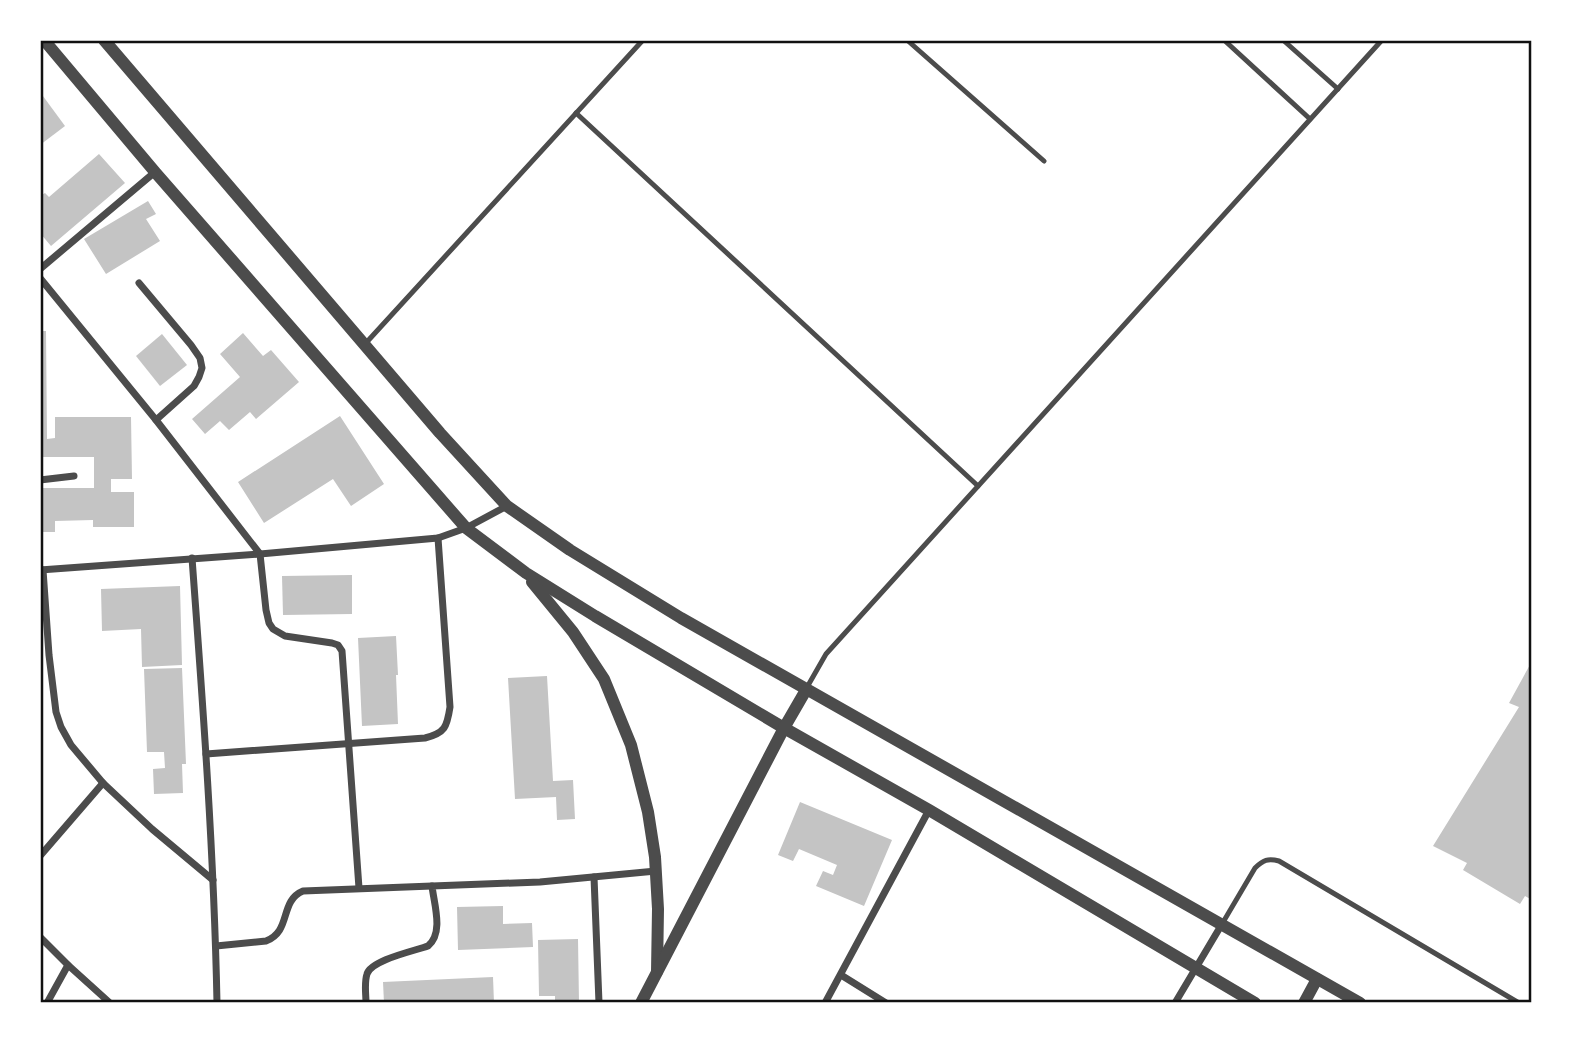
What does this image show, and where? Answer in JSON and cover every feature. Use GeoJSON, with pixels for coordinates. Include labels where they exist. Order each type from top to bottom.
{"type":"FeatureCollection","features":[{"type":"Feature","properties":{"kind":"street"},"geometry":{"type":"LineString","coordinates":[[44,40],[155,172],[467,528],[526,573],[784,728],[929,810],[1255,1003]]}},
{"type":"Feature","properties":{"kind":"street"},"geometry":{"type":"LineString","coordinates":[[104,40],[440,433],[507,506],[540,530],[681,618],[1360,1003]]}},
{"type":"Feature","properties":{"kind":"street"},"geometry":{"type":"LineString","coordinates":[[40,270],[155,172]]}},
{"type":"Feature","properties":{"kind":"street"},"geometry":{"type":"LineString","coordinates":[[40,278],[260,554],[266,610],[273,629],[285,636],[332,643],[338,645],[342,651],[359,888]]}},
{"type":"Feature","properties":{"kind":"street"},"geometry":{"type":"LineString","coordinates":[[139,283],[191,345],[200,358],[202,368],[194,386],[156,421]]}},
{"type":"Feature","properties":{"kind":"street"},"geometry":{"type":"LineString","coordinates":[[40,480],[74,476]]}},
{"type":"Feature","properties":{"kind":"street"},"geometry":{"type":"LineString","coordinates":[[213,880],[103,783],[71,745],[61,727],[44,655],[42,570],[439,538],[467,528],[507,506]]}},
{"type":"Feature","properties":{"kind":"street"},"geometry":{"type":"LineString","coordinates":[[206,754],[425,738],[443,730],[450,708],[439,538]]}},
{"type":"Feature","properties":{"kind":"street"},"geometry":{"type":"LineString","coordinates":[[192,558],[206,754],[217,1003]]}},
{"type":"Feature","properties":{"kind":"street"},"geometry":{"type":"LineString","coordinates":[[526,573],[573,632],[604,679],[631,746],[648,812],[655,858],[658,909],[657,972]]}},
{"type":"Feature","properties":{"kind":"street"},"geometry":{"type":"LineString","coordinates":[[641,1003],[806,690]]}},
{"type":"Feature","properties":{"kind":"street"},"geometry":{"type":"LineString","coordinates":[[40,856],[103,783]]}},
{"type":"Feature","properties":{"kind":"street"},"geometry":{"type":"LineString","coordinates":[[825,1003],[929,810]]}},
{"type":"Feature","properties":{"kind":"street"},"geometry":{"type":"LineString","coordinates":[[216,946],[273,938],[282,926],[293,897],[303,891],[540,882],[656,871]]}},
{"type":"Feature","properties":{"kind":"street"},"geometry":{"type":"LineString","coordinates":[[594,877],[599,1003]]}},
{"type":"Feature","properties":{"kind":"street"},"geometry":{"type":"LineString","coordinates":[[366,1003],[367,974],[370,967],[433,942],[437,925],[432,886]]}},
{"type":"Feature","properties":{"kind":"street"},"geometry":{"type":"LineString","coordinates":[[1175,1003],[1222,924]]}},
{"type":"Feature","properties":{"kind":"street"},"geometry":{"type":"LineString","coordinates":[[40,937],[110,1003]]}},
{"type":"Feature","properties":{"kind":"street"},"geometry":{"type":"LineString","coordinates":[[47,1003],[68,965]]}},
{"type":"Feature","properties":{"kind":"street"},"geometry":{"type":"LineString","coordinates":[[841,975],[886,1003]]}},
{"type":"Feature","properties":{"kind":"street"},"geometry":{"type":"LineString","coordinates":[[1304,1003],[1317,979]]}},
{"type":"Feature","properties":{"kind":"lane"},"geometry":{"type":"LineString","coordinates":[[365,344],[643,40]]}},
{"type":"Feature","properties":{"kind":"lane"},"geometry":{"type":"LineString","coordinates":[[907,40],[1044,161]]}},
{"type":"Feature","properties":{"kind":"lane"},"geometry":{"type":"LineString","coordinates":[[1224,40],[1310,119]]}},
{"type":"Feature","properties":{"kind":"lane"},"geometry":{"type":"LineString","coordinates":[[1283,40],[1338,89]]}},
{"type":"Feature","properties":{"kind":"lane"},"geometry":{"type":"LineString","coordinates":[[806,690],[826,654],[1382,40]]}},
{"type":"Feature","properties":{"kind":"lane"},"geometry":{"type":"LineString","coordinates":[[576,113],[978,486]]}},
{"type":"Feature","properties":{"kind":"lane"},"geometry":{"type":"LineString","coordinates":[[1222,924],[1255,868],[1262,861],[1279,861],[1518,1003]]}},
{"type":"Feature","properties":{"kind":"building"},"geometry":{"type":"Polygon","coordinates":[[[40,92],[65,126],[40,145],[40,92]]]}},
{"type":"Feature","properties":{"kind":"building"},"geometry":{"type":"Polygon","coordinates":[[[99,154],[125,183],[51,246],[40,233],[40,196],[45,193],[49,197],[99,154]]]}},
{"type":"Feature","properties":{"kind":"building"},"geometry":{"type":"Polygon","coordinates":[[[148,201],[156,214],[146,219],[160,241],[106,274],[84,239],[148,201]]]}},
{"type":"Feature","properties":{"kind":"building"},"geometry":{"type":"Polygon","coordinates":[[[40,331],[46,331],[47,439],[55,438],[55,417],[131,417],[132,479],[111,479],[111,492],[134,492],[134,527],[93,527],[93,520],[55,521],[55,532],[40,532],[40,488],[94,488],[94,457],[40,457],[40,331]]]}},
{"type":"Feature","properties":{"kind":"building"},"geometry":{"type":"Polygon","coordinates":[[[243,333],[263,356],[271,350],[299,382],[256,419],[250,412],[229,430],[220,421],[205,434],[192,419],[240,377],[220,354],[243,333]]]}},
{"type":"Feature","properties":{"kind":"building"},"geometry":{"type":"Polygon","coordinates":[[[162,334],[187,365],[160,386],[136,356],[162,334]]]}},
{"type":"Feature","properties":{"kind":"building"},"geometry":{"type":"Polygon","coordinates":[[[340,416],[384,484],[351,506],[333,479],[264,523],[238,482],[340,416]]]}},
{"type":"Feature","properties":{"kind":"building"},"geometry":{"type":"Polygon","coordinates":[[[352,575],[352,614],[283,615],[282,576],[352,575]]]}},
{"type":"Feature","properties":{"kind":"building"},"geometry":{"type":"Polygon","coordinates":[[[180,586],[182,665],[142,667],[141,629],[102,631],[101,589],[180,586]]]}},
{"type":"Feature","properties":{"kind":"building"},"geometry":{"type":"Polygon","coordinates":[[[396,636],[398,724],[362,726],[358,638],[396,636]]]}},
{"type":"Feature","properties":{"kind":"building"},"geometry":{"type":"Polygon","coordinates":[[[1532,661],[1532,900],[1525,896],[1520,904],[1463,870],[1467,863],[1433,846],[1519,707],[1509,703],[1532,661]]]}},
{"type":"Feature","properties":{"kind":"building"},"geometry":{"type":"Polygon","coordinates":[[[182,668],[186,764],[182,764],[183,793],[154,794],[153,769],[165,768],[164,752],[147,752],[144,669],[182,668]]]}},
{"type":"Feature","properties":{"kind":"building"},"geometry":{"type":"Polygon","coordinates":[[[547,676],[553,781],[573,780],[575,819],[557,820],[556,797],[515,799],[508,678],[547,676]]]}},
{"type":"Feature","properties":{"kind":"building"},"geometry":{"type":"Polygon","coordinates":[[[800,802],[892,840],[864,906],[816,886],[823,871],[833,875],[837,865],[799,849],[793,861],[778,855],[800,802]]]}},
{"type":"Feature","properties":{"kind":"building"},"geometry":{"type":"Polygon","coordinates":[[[503,906],[503,924],[532,923],[533,947],[458,950],[457,907],[503,906]]]}},
{"type":"Feature","properties":{"kind":"building"},"geometry":{"type":"Polygon","coordinates":[[[578,939],[579,1003],[555,1003],[555,996],[539,996],[538,940],[578,939]]]}},
{"type":"Feature","properties":{"kind":"building"},"geometry":{"type":"Polygon","coordinates":[[[493,977],[494,1003],[384,1003],[383,982],[493,977]]]}}]}
